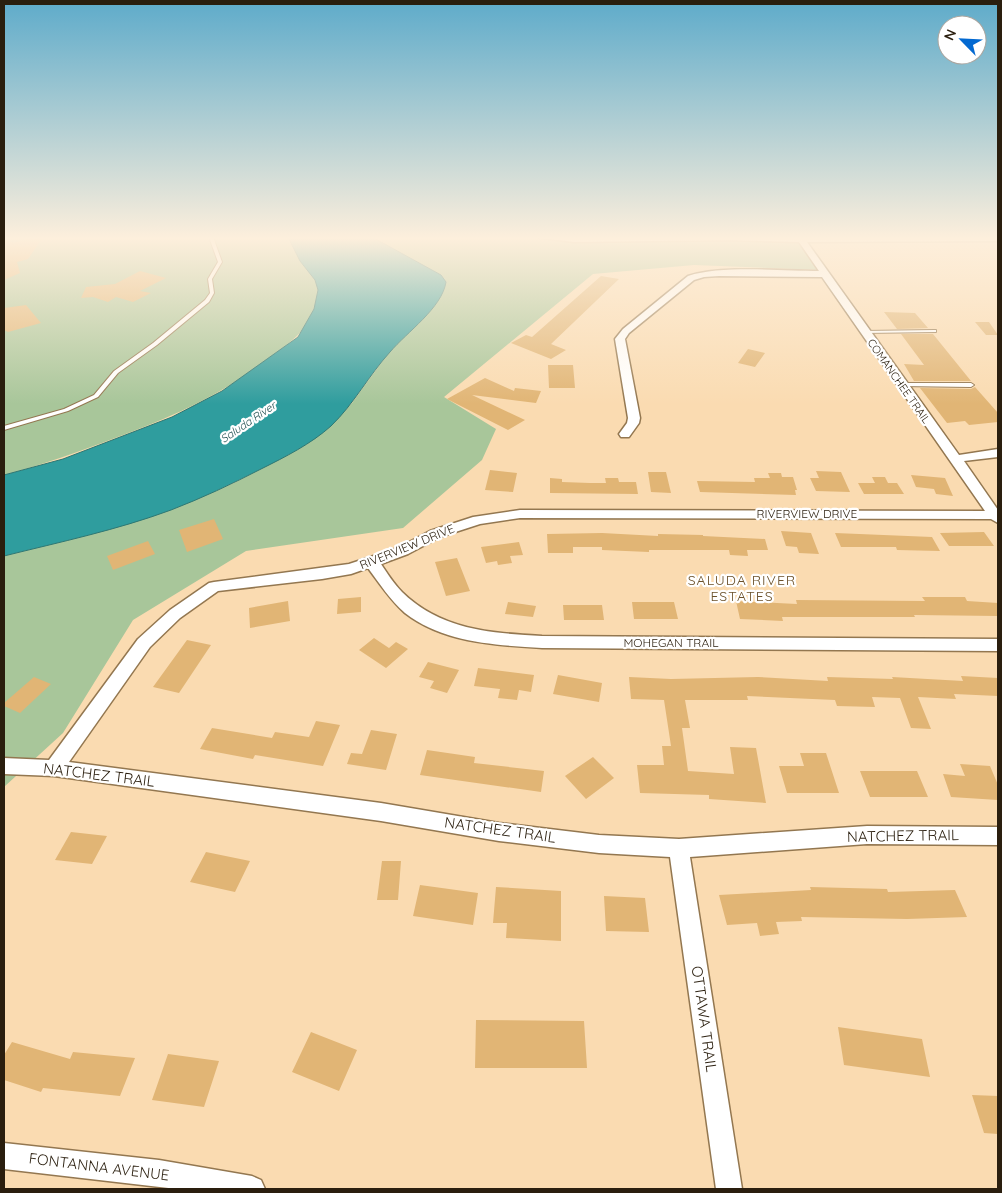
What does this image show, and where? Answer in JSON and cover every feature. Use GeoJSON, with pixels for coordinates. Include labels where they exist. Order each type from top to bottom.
{"type":"FeatureCollection","features":[{"type":"Feature","properties":{"kind":"street"},"geometry":{"type":"LineString","coordinates":[[626,434],[634,418],[620,339],[626,331],[673,293]]}},
{"type":"Feature","properties":{"kind":"street","name":"COMANCHEE TRAIL"},"geometry":{"type":"LineString","coordinates":[[837,293],[996,517]]}},
{"type":"Feature","properties":{"kind":"street"},"geometry":{"type":"LineString","coordinates":[[954,459],[998,453]]}},
{"type":"Feature","properties":{"kind":"street","name":"RIVERVIEW DRIVE"},"geometry":{"type":"LineString","coordinates":[[54,768],[144,643],[175,614],[214,587],[322,574],[372,563],[444,531],[478,520],[520,514],[996,517]]}},
{"type":"Feature","properties":{"kind":"street","name":"MOHEGAN TRAIL"},"geometry":{"type":"LineString","coordinates":[[372,563],[396,595],[420,615],[452,631],[487,639],[542,642],[998,645]]}},
{"type":"Feature","properties":{"kind":"street","name":"NATCHEZ TRAIL"},"geometry":{"type":"LineString","coordinates":[[4,766],[54,768],[381,812],[499,832],[599,844],[678,848],[771,844],[867,835],[998,836]]}},
{"type":"Feature","properties":{"kind":"street","name":"OTTAWA TRAIL"},"geometry":{"type":"LineString","coordinates":[[678,848],[729,1189]]}},
{"type":"Feature","properties":{"kind":"street","name":"FONTANNA AVENUE"},"geometry":{"type":"LineString","coordinates":[[4,1156],[160,1173],[252,1189]]}},
{"type":"Feature","properties":{"kind":"lane"},"geometry":{"type":"LineString","coordinates":[[4,428],[66,410],[96,396],[116,372],[154,344],[206,301],[212,293]]}},
{"type":"Feature","properties":{"kind":"lane"},"geometry":{"type":"LineString","coordinates":[[864,332],[934,331]]}},
{"type":"Feature","properties":{"kind":"lane"},"geometry":{"type":"LineString","coordinates":[[902,385],[971,385]]}},
{"type":"Feature","properties":{"kind":"green space"},"geometry":{"type":"Polygon","coordinates":[[[4,293],[318,293],[314,312],[303,330],[278,352],[233,383],[196,404],[137,430],[60,458],[4,475],[4,293]]]}},
{"type":"Feature","properties":{"kind":"green space"},"geometry":{"type":"Polygon","coordinates":[[[435,293],[570,293],[444,397],[496,429],[482,460],[403,528],[246,551],[133,620],[63,733],[4,787],[4,556],[107,530],[171,510],[234,483],[300,448],[331,426],[352,403],[389,352],[429,311],[435,293]]]}},
{"type":"Feature","properties":{"kind":"water","name":"Saluda River"},"geometry":{"type":"Polygon","coordinates":[[[317,293],[443,293],[431,310],[382,361],[331,426],[298,450],[228,485],[171,510],[109,530],[4,556],[4,475],[63,459],[172,417],[222,391],[298,337],[314,309],[317,293]]]}},
{"type":"Feature","properties":{"kind":"building"},"geometry":{"type":"Polygon","coordinates":[[[83,293],[151,293],[133,302],[116,297],[108,302],[93,297],[81,298],[83,293]]]}},
{"type":"Feature","properties":{"kind":"building"},"geometry":{"type":"Polygon","coordinates":[[[582,293],[605,293],[551,344],[566,350],[551,359],[511,343],[526,335],[532,337],[582,293]]]}},
{"type":"Feature","properties":{"kind":"building"},"geometry":{"type":"Polygon","coordinates":[[[26,305],[41,323],[8,332],[4,330],[4,308],[26,305]]]}},
{"type":"Feature","properties":{"kind":"building"},"geometry":{"type":"Polygon","coordinates":[[[884,312],[915,313],[928,328],[897,329],[884,312]]]}},
{"type":"Feature","properties":{"kind":"building"},"geometry":{"type":"Polygon","coordinates":[[[975,322],[989,322],[998,335],[986,335],[975,322]]]}},
{"type":"Feature","properties":{"kind":"building"},"geometry":{"type":"Polygon","coordinates":[[[901,334],[933,334],[971,381],[914,381],[904,364],[924,365],[901,334]]]}},
{"type":"Feature","properties":{"kind":"building"},"geometry":{"type":"Polygon","coordinates":[[[748,349],[765,353],[755,367],[738,363],[748,349]]]}},
{"type":"Feature","properties":{"kind":"building"},"geometry":{"type":"Polygon","coordinates":[[[548,365],[573,365],[575,388],[549,388],[548,365]]]}},
{"type":"Feature","properties":{"kind":"building"},"geometry":{"type":"Polygon","coordinates":[[[485,378],[514,391],[515,388],[541,391],[536,403],[472,395],[525,420],[508,430],[447,399],[485,378]]]}},
{"type":"Feature","properties":{"kind":"building"},"geometry":{"type":"Polygon","coordinates":[[[975,387],[998,413],[998,422],[969,425],[965,421],[947,423],[920,388],[971,389],[975,387]]]}},
{"type":"Feature","properties":{"kind":"building"},"geometry":{"type":"Polygon","coordinates":[[[490,470],[517,473],[513,492],[485,490],[490,470]]]}},
{"type":"Feature","properties":{"kind":"building"},"geometry":{"type":"Polygon","coordinates":[[[816,471],[841,472],[850,492],[816,491],[810,478],[819,478],[816,471]]]}},
{"type":"Feature","properties":{"kind":"building"},"geometry":{"type":"Polygon","coordinates":[[[648,472],[666,472],[671,493],[651,492],[648,472]]]}},
{"type":"Feature","properties":{"kind":"building"},"geometry":{"type":"Polygon","coordinates":[[[768,473],[781,473],[782,477],[793,477],[797,490],[795,490],[796,495],[700,492],[697,481],[755,482],[754,478],[770,478],[768,473]]]}},
{"type":"Feature","properties":{"kind":"building"},"geometry":{"type":"Polygon","coordinates":[[[911,475],[945,478],[953,496],[936,494],[934,489],[916,487],[911,475]]]}},
{"type":"Feature","properties":{"kind":"building"},"geometry":{"type":"Polygon","coordinates":[[[872,477],[885,477],[888,483],[897,483],[904,494],[864,494],[858,483],[875,483],[872,477]]]}},
{"type":"Feature","properties":{"kind":"building"},"geometry":{"type":"Polygon","coordinates":[[[550,478],[562,479],[562,482],[606,483],[605,478],[618,478],[619,482],[636,482],[638,494],[550,493],[550,478]]]}},
{"type":"Feature","properties":{"kind":"building"},"geometry":{"type":"Polygon","coordinates":[[[214,519],[223,539],[187,552],[179,530],[214,519]]]}},
{"type":"Feature","properties":{"kind":"building"},"geometry":{"type":"Polygon","coordinates":[[[781,531],[811,533],[819,554],[799,553],[797,547],[786,546],[781,531]]]}},
{"type":"Feature","properties":{"kind":"building"},"geometry":{"type":"Polygon","coordinates":[[[984,532],[994,546],[949,546],[940,533],[984,532]]]}},
{"type":"Feature","properties":{"kind":"building"},"geometry":{"type":"Polygon","coordinates":[[[602,533],[658,536],[658,534],[703,535],[765,539],[768,550],[747,550],[748,556],[730,555],[729,550],[649,550],[649,552],[602,550],[602,547],[573,547],[573,553],[548,553],[547,534],[602,533]]]}},
{"type":"Feature","properties":{"kind":"building"},"geometry":{"type":"Polygon","coordinates":[[[835,533],[932,537],[940,551],[897,550],[896,547],[841,547],[835,533]]]}},
{"type":"Feature","properties":{"kind":"building"},"geometry":{"type":"Polygon","coordinates":[[[148,541],[155,554],[113,570],[107,556],[148,541]]]}},
{"type":"Feature","properties":{"kind":"building"},"geometry":{"type":"Polygon","coordinates":[[[519,542],[523,555],[510,556],[512,563],[498,565],[497,561],[486,563],[481,547],[519,542]]]}},
{"type":"Feature","properties":{"kind":"building"},"geometry":{"type":"Polygon","coordinates":[[[457,558],[470,591],[446,596],[435,562],[457,558]]]}},
{"type":"Feature","properties":{"kind":"building"},"geometry":{"type":"Polygon","coordinates":[[[361,597],[361,612],[337,614],[338,599],[361,597]]]}},
{"type":"Feature","properties":{"kind":"building"},"geometry":{"type":"Polygon","coordinates":[[[922,597],[965,597],[967,601],[998,603],[998,616],[782,617],[783,621],[740,619],[736,601],[797,604],[796,600],[925,601],[922,597]]]}},
{"type":"Feature","properties":{"kind":"building"},"geometry":{"type":"Polygon","coordinates":[[[288,601],[290,621],[250,628],[249,608],[288,601]]]}},
{"type":"Feature","properties":{"kind":"building"},"geometry":{"type":"Polygon","coordinates":[[[508,602],[536,606],[533,617],[505,614],[508,602]]]}},
{"type":"Feature","properties":{"kind":"building"},"geometry":{"type":"Polygon","coordinates":[[[632,602],[674,602],[678,619],[634,619],[632,602]]]}},
{"type":"Feature","properties":{"kind":"building"},"geometry":{"type":"Polygon","coordinates":[[[563,605],[602,605],[604,620],[564,620],[563,605]]]}},
{"type":"Feature","properties":{"kind":"building"},"geometry":{"type":"Polygon","coordinates":[[[374,638],[389,648],[396,642],[408,649],[386,668],[359,650],[374,638]]]}},
{"type":"Feature","properties":{"kind":"building"},"geometry":{"type":"Polygon","coordinates":[[[187,640],[211,645],[179,693],[153,687],[187,640]]]}},
{"type":"Feature","properties":{"kind":"building"},"geometry":{"type":"Polygon","coordinates":[[[428,662],[459,670],[447,693],[430,688],[434,681],[419,677],[428,662]]]}},
{"type":"Feature","properties":{"kind":"building"},"geometry":{"type":"Polygon","coordinates":[[[478,668],[534,675],[531,692],[519,690],[517,700],[498,698],[500,689],[474,686],[478,668]]]}},
{"type":"Feature","properties":{"kind":"building"},"geometry":{"type":"Polygon","coordinates":[[[558,675],[602,683],[599,702],[553,694],[558,675]]]}},
{"type":"Feature","properties":{"kind":"building"},"geometry":{"type":"Polygon","coordinates":[[[961,676],[998,678],[998,696],[954,694],[956,699],[918,697],[931,729],[911,728],[900,698],[872,697],[875,707],[837,706],[835,700],[747,696],[748,700],[685,700],[690,728],[682,728],[688,771],[734,774],[730,747],[756,748],[766,803],[709,799],[709,795],[640,793],[637,765],[664,765],[662,746],[671,746],[664,700],[631,699],[629,677],[671,679],[758,677],[828,681],[827,677],[893,679],[892,677],[963,681],[961,676]]]}},
{"type":"Feature","properties":{"kind":"building"},"geometry":{"type":"Polygon","coordinates":[[[34,677],[51,684],[20,713],[4,706],[4,703],[34,677]]]}},
{"type":"Feature","properties":{"kind":"building"},"geometry":{"type":"Polygon","coordinates":[[[316,721],[340,725],[323,766],[255,755],[253,759],[200,749],[212,728],[272,738],[275,732],[309,737],[316,721]]]}},
{"type":"Feature","properties":{"kind":"building"},"geometry":{"type":"Polygon","coordinates":[[[371,730],[397,734],[386,770],[347,764],[351,753],[362,754],[371,730]]]}},
{"type":"Feature","properties":{"kind":"building"},"geometry":{"type":"Polygon","coordinates":[[[427,750],[475,757],[474,763],[544,771],[541,792],[420,775],[427,750]]]}},
{"type":"Feature","properties":{"kind":"building"},"geometry":{"type":"Polygon","coordinates":[[[800,753],[826,753],[839,793],[787,793],[779,766],[804,766],[800,753]]]}},
{"type":"Feature","properties":{"kind":"building"},"geometry":{"type":"Polygon","coordinates":[[[593,757],[614,778],[586,799],[565,776],[593,757]]]}},
{"type":"Feature","properties":{"kind":"building"},"geometry":{"type":"Polygon","coordinates":[[[960,764],[990,766],[998,785],[998,800],[951,797],[943,774],[965,776],[960,764]]]}},
{"type":"Feature","properties":{"kind":"building"},"geometry":{"type":"Polygon","coordinates":[[[860,771],[917,771],[928,797],[870,797],[860,771]]]}},
{"type":"Feature","properties":{"kind":"building"},"geometry":{"type":"Polygon","coordinates":[[[71,832],[107,836],[92,864],[55,860],[71,832]]]}},
{"type":"Feature","properties":{"kind":"building"},"geometry":{"type":"Polygon","coordinates":[[[206,852],[250,861],[235,892],[190,882],[206,852]]]}},
{"type":"Feature","properties":{"kind":"building"},"geometry":{"type":"Polygon","coordinates":[[[382,861],[401,861],[398,900],[377,900],[382,861]]]}},
{"type":"Feature","properties":{"kind":"building"},"geometry":{"type":"Polygon","coordinates":[[[420,885],[478,893],[473,925],[413,916],[420,885]]]}},
{"type":"Feature","properties":{"kind":"building"},"geometry":{"type":"Polygon","coordinates":[[[496,887],[561,891],[561,941],[506,938],[507,923],[493,923],[496,887]]]}},
{"type":"Feature","properties":{"kind":"building"},"geometry":{"type":"Polygon","coordinates":[[[810,887],[887,889],[888,892],[955,890],[967,917],[907,919],[801,917],[802,921],[776,922],[779,934],[760,936],[757,923],[727,925],[719,895],[811,890],[810,887]]]}},
{"type":"Feature","properties":{"kind":"building"},"geometry":{"type":"Polygon","coordinates":[[[604,896],[645,898],[649,932],[606,931],[604,896]]]}},
{"type":"Feature","properties":{"kind":"building"},"geometry":{"type":"Polygon","coordinates":[[[476,1020],[584,1021],[587,1068],[475,1068],[476,1020]]]}},
{"type":"Feature","properties":{"kind":"building"},"geometry":{"type":"Polygon","coordinates":[[[838,1027],[922,1039],[930,1077],[844,1065],[838,1027]]]}},
{"type":"Feature","properties":{"kind":"building"},"geometry":{"type":"Polygon","coordinates":[[[311,1032],[357,1050],[339,1091],[292,1072],[311,1032]]]}},
{"type":"Feature","properties":{"kind":"building"},"geometry":{"type":"Polygon","coordinates":[[[12,1042],[70,1059],[73,1052],[135,1058],[120,1096],[43,1088],[41,1092],[4,1080],[4,1055],[12,1042]]]}},
{"type":"Feature","properties":{"kind":"building"},"geometry":{"type":"Polygon","coordinates":[[[168,1054],[219,1061],[204,1107],[152,1100],[168,1054]]]}},
{"type":"Feature","properties":{"kind":"building"},"geometry":{"type":"Polygon","coordinates":[[[972,1095],[998,1096],[998,1134],[984,1133],[972,1095]]]}},
{"type":"Feature","properties":{"kind":"district","name":"SALUDA RIVER ESTATES"},"geometry":{"type":"Point","coordinates":[742,588]}}]}
